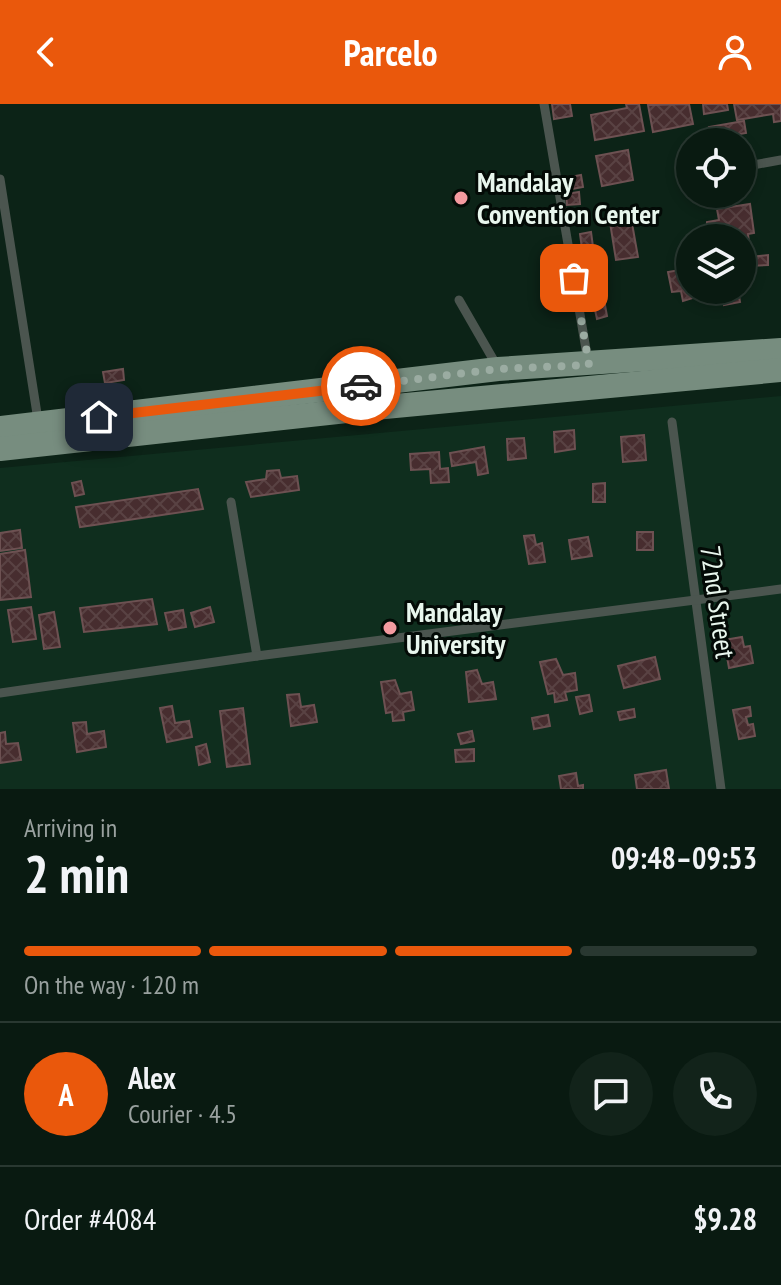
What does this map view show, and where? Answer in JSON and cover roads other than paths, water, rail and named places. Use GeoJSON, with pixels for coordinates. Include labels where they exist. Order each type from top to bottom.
{"type":"FeatureCollection","features":[{"type":"Feature","properties":{"kind":"main road"},"geometry":{"type":"LineString","coordinates":[[666,371],[781,350]]}},
{"type":"Feature","properties":{"kind":"main road"},"geometry":{"type":"LineString","coordinates":[[372,396],[498,369],[590,377]]}},
{"type":"Feature","properties":{"kind":"main road"},"geometry":{"type":"LineString","coordinates":[[0,449],[40,434],[372,396],[666,371],[781,370]]}},
{"type":"Feature","properties":{"kind":"main road"},"geometry":{"type":"LineString","coordinates":[[0,428],[40,434]]}},
{"type":"Feature","properties":{"kind":"lane"},"geometry":{"type":"LineString","coordinates":[[544,104],[590,377]]}},
{"type":"Feature","properties":{"kind":"lane"},"geometry":{"type":"LineString","coordinates":[[756,164],[781,160]]}},
{"type":"Feature","properties":{"kind":"lane"},"geometry":{"type":"LineString","coordinates":[[0,179],[40,434]]}},
{"type":"Feature","properties":{"kind":"lane"},"geometry":{"type":"LineString","coordinates":[[459,300],[498,369]]}},
{"type":"Feature","properties":{"kind":"lane","name":"72nd Street"},"geometry":{"type":"LineString","coordinates":[[672,422],[721,789]]}},
{"type":"Feature","properties":{"kind":"lane"},"geometry":{"type":"LineString","coordinates":[[231,502],[257,656]]}},
{"type":"Feature","properties":{"kind":"lane"},"geometry":{"type":"LineString","coordinates":[[0,693],[257,656],[781,589]]}},
{"type":"Feature","properties":{"kind":"place","name":"Mandalay Convention Center"},"geometry":{"type":"Point","coordinates":[461,198]}},
{"type":"Feature","properties":{"kind":"place","name":"Mandalay University"},"geometry":{"type":"Point","coordinates":[390,628]}}]}
